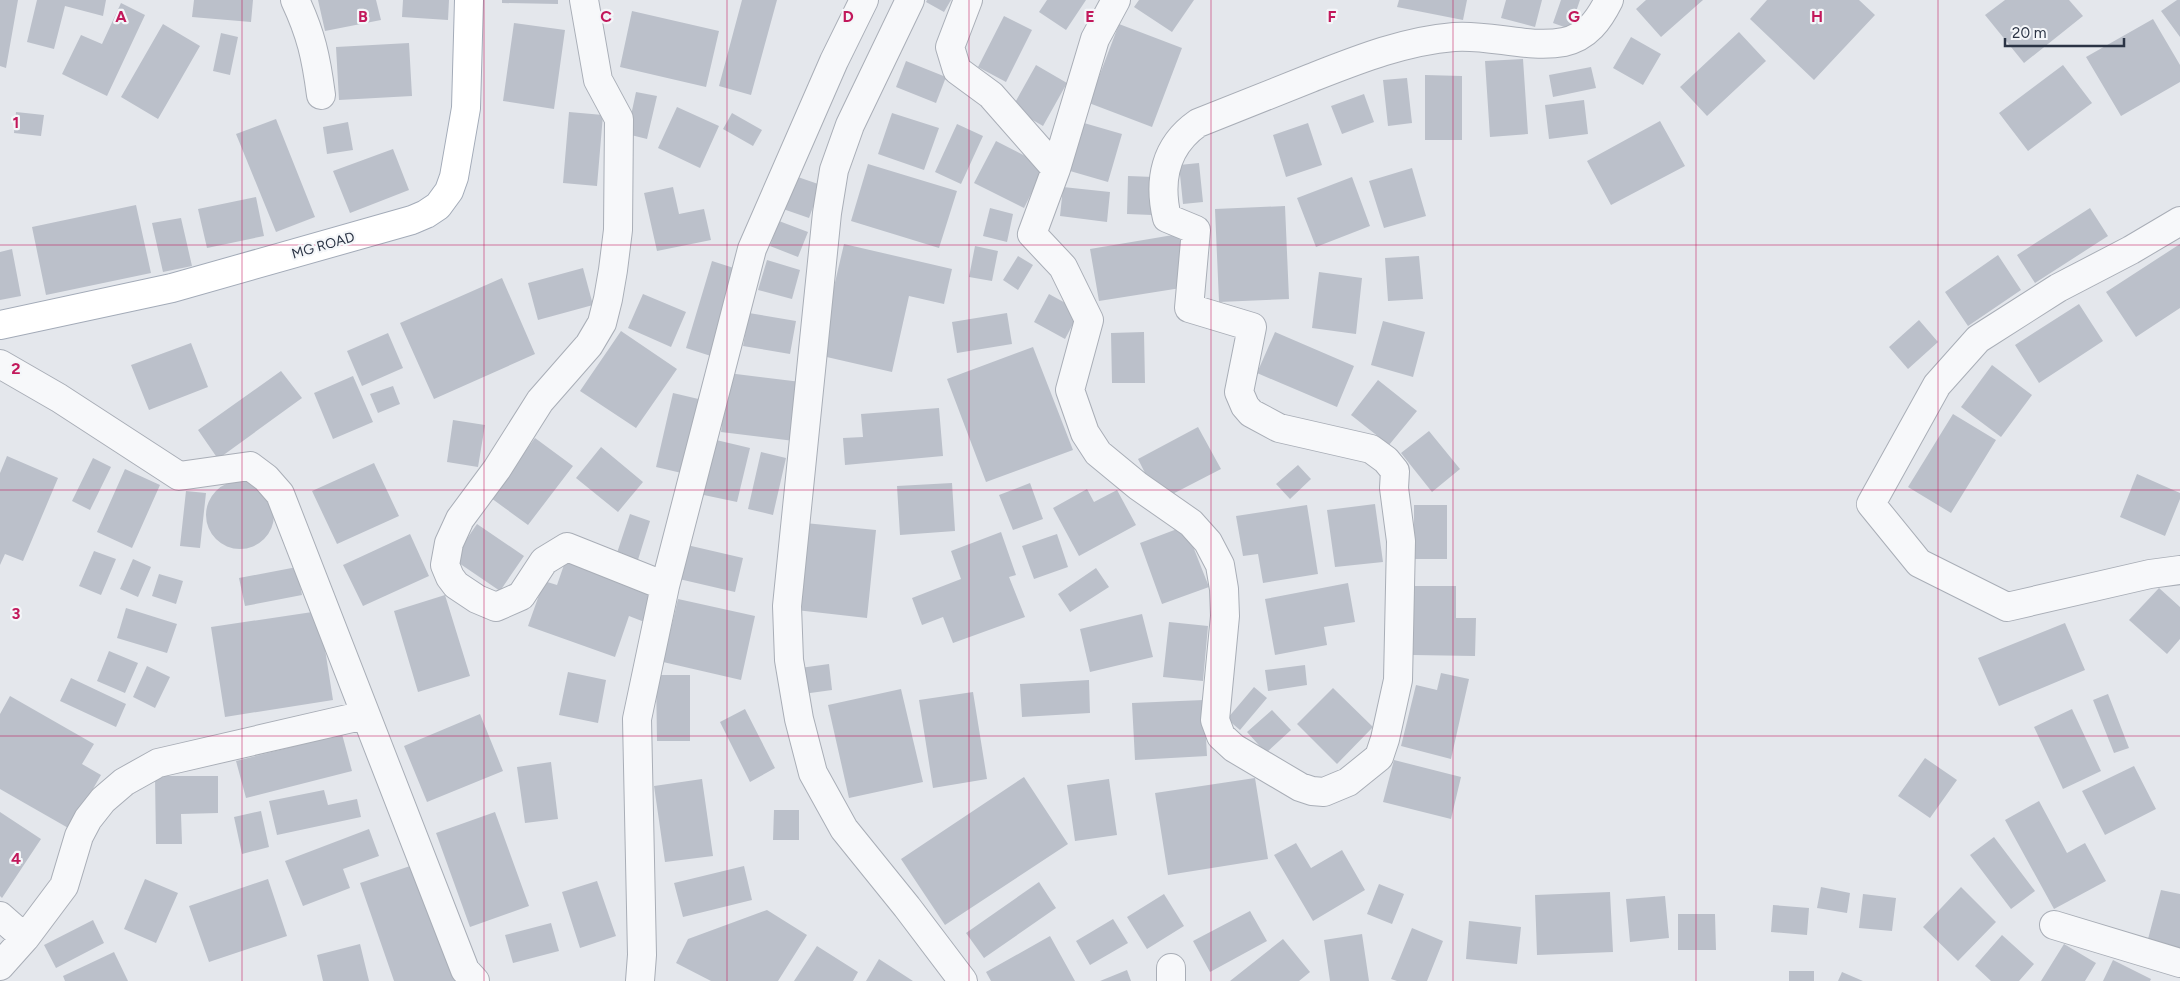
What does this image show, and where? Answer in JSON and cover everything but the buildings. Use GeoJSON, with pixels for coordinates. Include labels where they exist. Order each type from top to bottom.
{"type":"FeatureCollection","features":[{"type":"Feature","properties":{"kind":"main road","name":"MG ROAD"},"geometry":{"type":"LineString","coordinates":[[0,325],[172,288],[412,220],[438,206],[449,191],[454,177],[466,108],[469,0]]}},
{"type":"Feature","properties":{"kind":"street"},"geometry":{"type":"LineString","coordinates":[[295,0],[314,46],[321,94]]}},
{"type":"Feature","properties":{"kind":"street"},"geometry":{"type":"LineString","coordinates":[[584,0],[598,80],[619,119],[618,230],[608,300],[602,323],[590,345],[540,401],[497,469],[460,519],[449,543],[446,565],[450,577],[456,585],[477,599],[496,607],[521,596],[544,561],[568,548],[666,586]]}},
{"type":"Feature","properties":{"kind":"street"},"geometry":{"type":"LineString","coordinates":[[640,981],[642,955],[637,720],[666,586],[752,249],[834,61],[864,0]]}},
{"type":"Feature","properties":{"kind":"street"},"geometry":{"type":"LineString","coordinates":[[910,0],[850,125],[834,170],[827,213],[787,606],[789,660],[798,719],[813,773],[844,829],[907,907],[963,981]]}},
{"type":"Feature","properties":{"kind":"street"},"geometry":{"type":"LineString","coordinates":[[968,0],[950,47],[957,70],[991,95],[1056,169]]}},
{"type":"Feature","properties":{"kind":"street"},"geometry":{"type":"LineString","coordinates":[[1116,0],[1095,40],[1056,169],[1032,234],[1063,267],[1089,320],[1070,390],[1085,433],[1098,453],[1138,486],[1191,523],[1208,542],[1220,565],[1224,589],[1225,616],[1215,720],[1220,736],[1234,748],[1300,788],[1312,792],[1324,792],[1348,782],[1379,757],[1392,711],[1398,680],[1401,597],[1401,541],[1394,488],[1395,471],[1386,460],[1371,449],[1279,428],[1251,413],[1239,392],[1252,327],[1189,308],[1196,230],[1167,218],[1164,205],[1164,178],[1169,155],[1177,141],[1198,123],[1367,56],[1410,44],[1454,37],[1546,44],[1564,42],[1580,36],[1596,24],[1609,0]]}},
{"type":"Feature","properties":{"kind":"street"},"geometry":{"type":"LineString","coordinates":[[2180,221],[2131,250],[2058,288],[1978,339],[1937,386],[1871,504],[1919,563],[2007,607],[2150,574],[2180,570]]}},
{"type":"Feature","properties":{"kind":"street"},"geometry":{"type":"LineString","coordinates":[[0,364],[59,398],[179,476],[250,466],[266,478],[280,494],[465,970],[475,981]]}},
{"type":"Feature","properties":{"kind":"street"},"geometry":{"type":"LineString","coordinates":[[0,966],[25,938],[64,886],[76,845],[88,819],[103,800],[124,782],[158,763],[365,715]]}},
{"type":"Feature","properties":{"kind":"street"},"geometry":{"type":"LineString","coordinates":[[0,916],[25,938]]}},
{"type":"Feature","properties":{"kind":"street"},"geometry":{"type":"LineString","coordinates":[[2054,925],[2180,963]]}}]}
